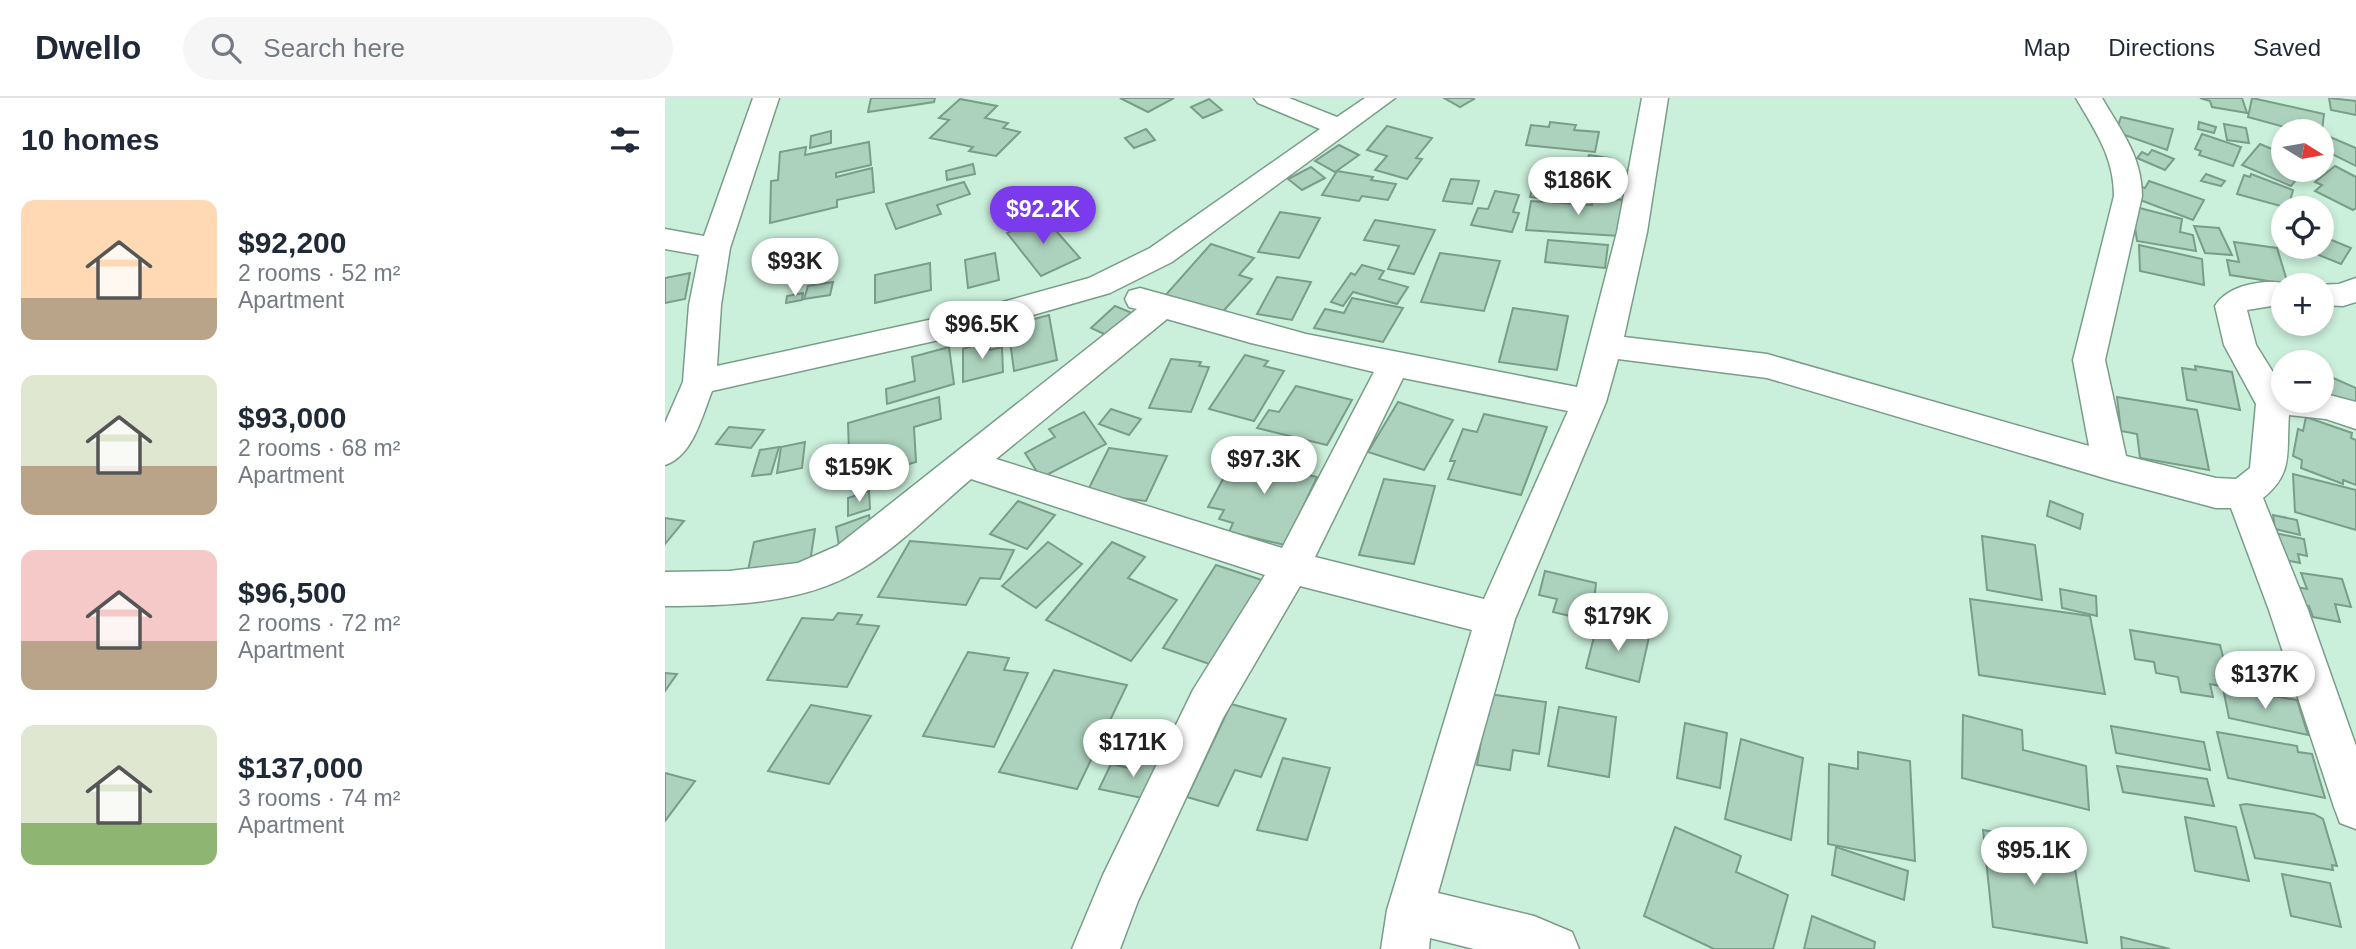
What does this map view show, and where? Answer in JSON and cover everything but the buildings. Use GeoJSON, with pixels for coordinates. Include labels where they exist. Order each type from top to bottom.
{"type":"FeatureCollection","features":[{"type":"Feature","properties":{"kind":"street"},"geometry":{"type":"LineString","coordinates":[[665,451],[677,434],[700,382],[705,306],[715,248],[765,98]]}},
{"type":"Feature","properties":{"kind":"street"},"geometry":{"type":"LineString","coordinates":[[1267,98],[1341,128]]}},
{"type":"Feature","properties":{"kind":"street"},"geometry":{"type":"LineString","coordinates":[[700,382],[970,323],[1099,286],[1161,255],[1382,98]]}},
{"type":"Feature","properties":{"kind":"street"},"geometry":{"type":"LineString","coordinates":[[1555,949],[1534,940],[1407,930],[1495,619],[1589,402],[1606,346],[1632,232],[1655,98]]}},
{"type":"Feature","properties":{"kind":"street"},"geometry":{"type":"LineString","coordinates":[[2089,98],[2124,155],[2130,173],[2129,196],[2089,360],[2111,466]]}},
{"type":"Feature","properties":{"kind":"street"},"geometry":{"type":"LineString","coordinates":[[665,239],[715,248]]}},
{"type":"Feature","properties":{"kind":"street"},"geometry":{"type":"LineString","coordinates":[[1099,286],[1214,324],[1589,402]]}},
{"type":"Feature","properties":{"kind":"street"},"geometry":{"type":"LineString","coordinates":[[2334,295],[2343,295],[2356,289]]}},
{"type":"Feature","properties":{"kind":"street"},"geometry":{"type":"LineString","coordinates":[[2271,294],[2243,297],[2231,306],[2232,328],[2243,355],[2271,401]]}},
{"type":"Feature","properties":{"kind":"street"},"geometry":{"type":"LineString","coordinates":[[665,589],[729,588],[802,579],[850,557],[1162,306]]}},
{"type":"Feature","properties":{"kind":"street"},"geometry":{"type":"LineString","coordinates":[[1606,346],[1767,366],[2111,466],[2216,493],[2243,494],[2267,475],[2272,413]]}},
{"type":"Feature","properties":{"kind":"street"},"geometry":{"type":"LineString","coordinates":[[1096,949],[1119,891],[1208,704],[1291,567],[1394,363]]}},
{"type":"Feature","properties":{"kind":"street"},"geometry":{"type":"LineString","coordinates":[[2334,409],[2356,416]]}},
{"type":"Feature","properties":{"kind":"street"},"geometry":{"type":"LineString","coordinates":[[967,464],[1291,567],[1495,619]]}},
{"type":"Feature","properties":{"kind":"street"},"geometry":{"type":"LineString","coordinates":[[2243,494],[2270,555],[2299,634],[2356,807]]}}]}
